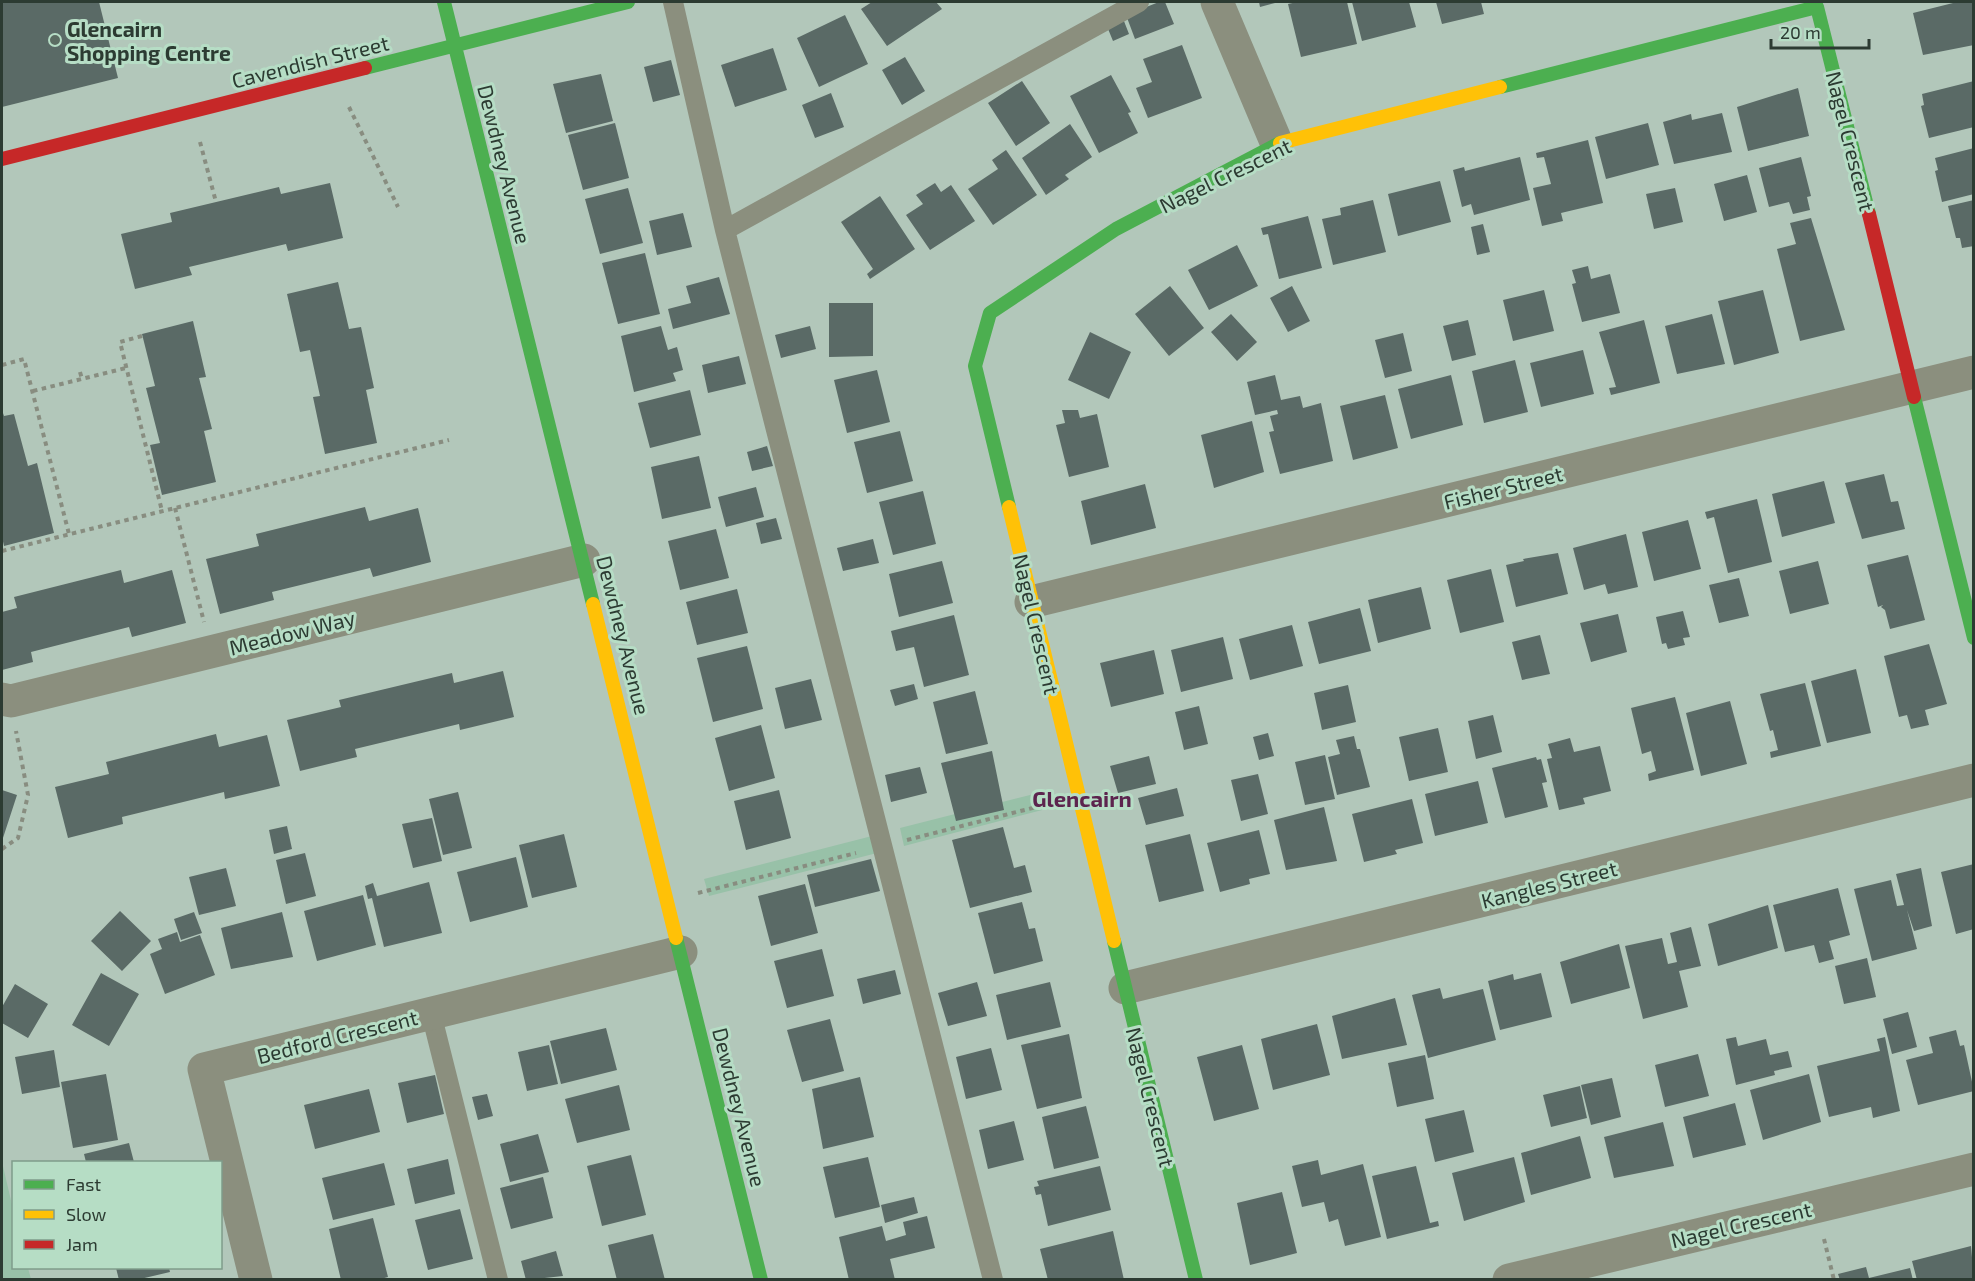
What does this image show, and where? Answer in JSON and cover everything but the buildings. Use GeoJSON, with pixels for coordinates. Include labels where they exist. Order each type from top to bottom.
{"type":"FeatureCollection","features":[{"type":"Feature","properties":{"kind":"street","name":"Dewdney Avenue"},"geometry":{"type":"LineString","coordinates":[[444,2],[761,1280]]}},
{"type":"Feature","properties":{"kind":"street","name":"Cavendish Street"},"geometry":{"type":"LineString","coordinates":[[2,159],[628,2]]}},
{"type":"Feature","properties":{"kind":"street"},"geometry":{"type":"LineString","coordinates":[[1217,2],[1277,144]]}},
{"type":"Feature","properties":{"kind":"street","name":"Nagel Crescent"},"geometry":{"type":"LineString","coordinates":[[1196,1280],[975,366],[990,313],[1116,229],[1277,144],[1818,6],[1974,638]]}},
{"type":"Feature","properties":{"kind":"street","name":"Fisher Street"},"geometry":{"type":"LineString","coordinates":[[1031,602],[1974,372]]}},
{"type":"Feature","properties":{"kind":"street","name":"Meadow Way"},"geometry":{"type":"LineString","coordinates":[[6,700],[584,560]]}},
{"type":"Feature","properties":{"kind":"street","name":"Kangles Street"},"geometry":{"type":"LineString","coordinates":[[1125,988],[1974,780]]}},
{"type":"Feature","properties":{"kind":"street","name":"Bedford Crescent"},"geometry":{"type":"LineString","coordinates":[[256,1280],[204,1069],[681,952]]}},
{"type":"Feature","properties":{"kind":"street","name":"Nagel Crescent"},"geometry":{"type":"LineString","coordinates":[[1509,1280],[1974,1169]]}},
{"type":"Feature","properties":{"kind":"lane"},"geometry":{"type":"LineString","coordinates":[[673,2],[725,230],[993,1280]]}},
{"type":"Feature","properties":{"kind":"lane"},"geometry":{"type":"LineString","coordinates":[[725,230],[1138,2]]}},
{"type":"Feature","properties":{"kind":"lane"},"geometry":{"type":"LineString","coordinates":[[431,1013],[498,1280]]}},
{"type":"Feature","properties":{"kind":"path"},"geometry":{"type":"LineString","coordinates":[[334,76],[398,207]]}},
{"type":"Feature","properties":{"kind":"path"},"geometry":{"type":"LineString","coordinates":[[192,112],[216,202]]}},
{"type":"Feature","properties":{"kind":"path"},"geometry":{"type":"LineString","coordinates":[[142,336],[120,342],[162,511]]}},
{"type":"Feature","properties":{"kind":"path"},"geometry":{"type":"LineString","coordinates":[[2,364],[24,359],[69,534]]}},
{"type":"Feature","properties":{"kind":"path"},"geometry":{"type":"LineString","coordinates":[[33,391],[126,368]]}},
{"type":"Feature","properties":{"kind":"path"},"geometry":{"type":"LineString","coordinates":[[80,372],[82,379]]}},
{"type":"Feature","properties":{"kind":"path"},"geometry":{"type":"LineString","coordinates":[[2,551],[449,440]]}},
{"type":"Feature","properties":{"kind":"path"},"geometry":{"type":"LineString","coordinates":[[175,508],[211,652]]}},
{"type":"Feature","properties":{"kind":"path"},"geometry":{"type":"LineString","coordinates":[[2,849],[18,838],[28,795],[6,700]]}},
{"type":"Feature","properties":{"kind":"path"},"geometry":{"type":"LineString","coordinates":[[1816,1206],[1834,1280]]}},
{"type":"Feature","properties":{"kind":"green space"},"geometry":{"type":"Polygon","coordinates":[[[1046,791],[1050,808],[904,846],[900,828],[1046,791]]]}},
{"type":"Feature","properties":{"kind":"green space"},"geometry":{"type":"Polygon","coordinates":[[[872,836],[877,853],[709,896],[704,879],[872,836]]]}},
{"type":"Feature","properties":{"kind":"green space"},"geometry":{"type":"Polygon","coordinates":[[[2,1162],[12,1205],[12,1269],[28,1269],[31,1279],[2,1279],[2,1162]]]}},
{"type":"Feature","properties":{"kind":"traffic: fast"},"geometry":{"type":"LineString","coordinates":[[444,2],[593,604]]}},
{"type":"Feature","properties":{"kind":"traffic: fast"},"geometry":{"type":"LineString","coordinates":[[365,68],[628,2]]}},
{"type":"Feature","properties":{"kind":"traffic: fast"},"geometry":{"type":"LineString","coordinates":[[1500,87],[1817,7],[1869,214]]}},
{"type":"Feature","properties":{"kind":"traffic: fast"},"geometry":{"type":"LineString","coordinates":[[1009,507],[975,366],[990,313],[1116,229],[1280,143]]}},
{"type":"Feature","properties":{"kind":"traffic: fast"},"geometry":{"type":"LineString","coordinates":[[1914,397],[1974,638]]}},
{"type":"Feature","properties":{"kind":"traffic: fast"},"geometry":{"type":"LineString","coordinates":[[676,938],[761,1280]]}},
{"type":"Feature","properties":{"kind":"traffic: fast"},"geometry":{"type":"LineString","coordinates":[[1114,941],[1196,1280]]}},
{"type":"Feature","properties":{"kind":"traffic: slow"},"geometry":{"type":"LineString","coordinates":[[1280,143],[1500,87]]}},
{"type":"Feature","properties":{"kind":"traffic: slow"},"geometry":{"type":"LineString","coordinates":[[1009,507],[1114,941]]}},
{"type":"Feature","properties":{"kind":"traffic: slow"},"geometry":{"type":"LineString","coordinates":[[593,604],[676,938]]}},
{"type":"Feature","properties":{"kind":"traffic: jam"},"geometry":{"type":"LineString","coordinates":[[2,159],[365,68]]}},
{"type":"Feature","properties":{"kind":"traffic: jam"},"geometry":{"type":"LineString","coordinates":[[1869,214],[1914,397]]}},
{"type":"Feature","properties":{"kind":"place","name":"Glencairn Shopping Centre"},"geometry":{"type":"Point","coordinates":[55,40]}},
{"type":"Feature","properties":{"kind":"district","name":"Glencairn"},"geometry":{"type":"Point","coordinates":[1082,798]}}]}
